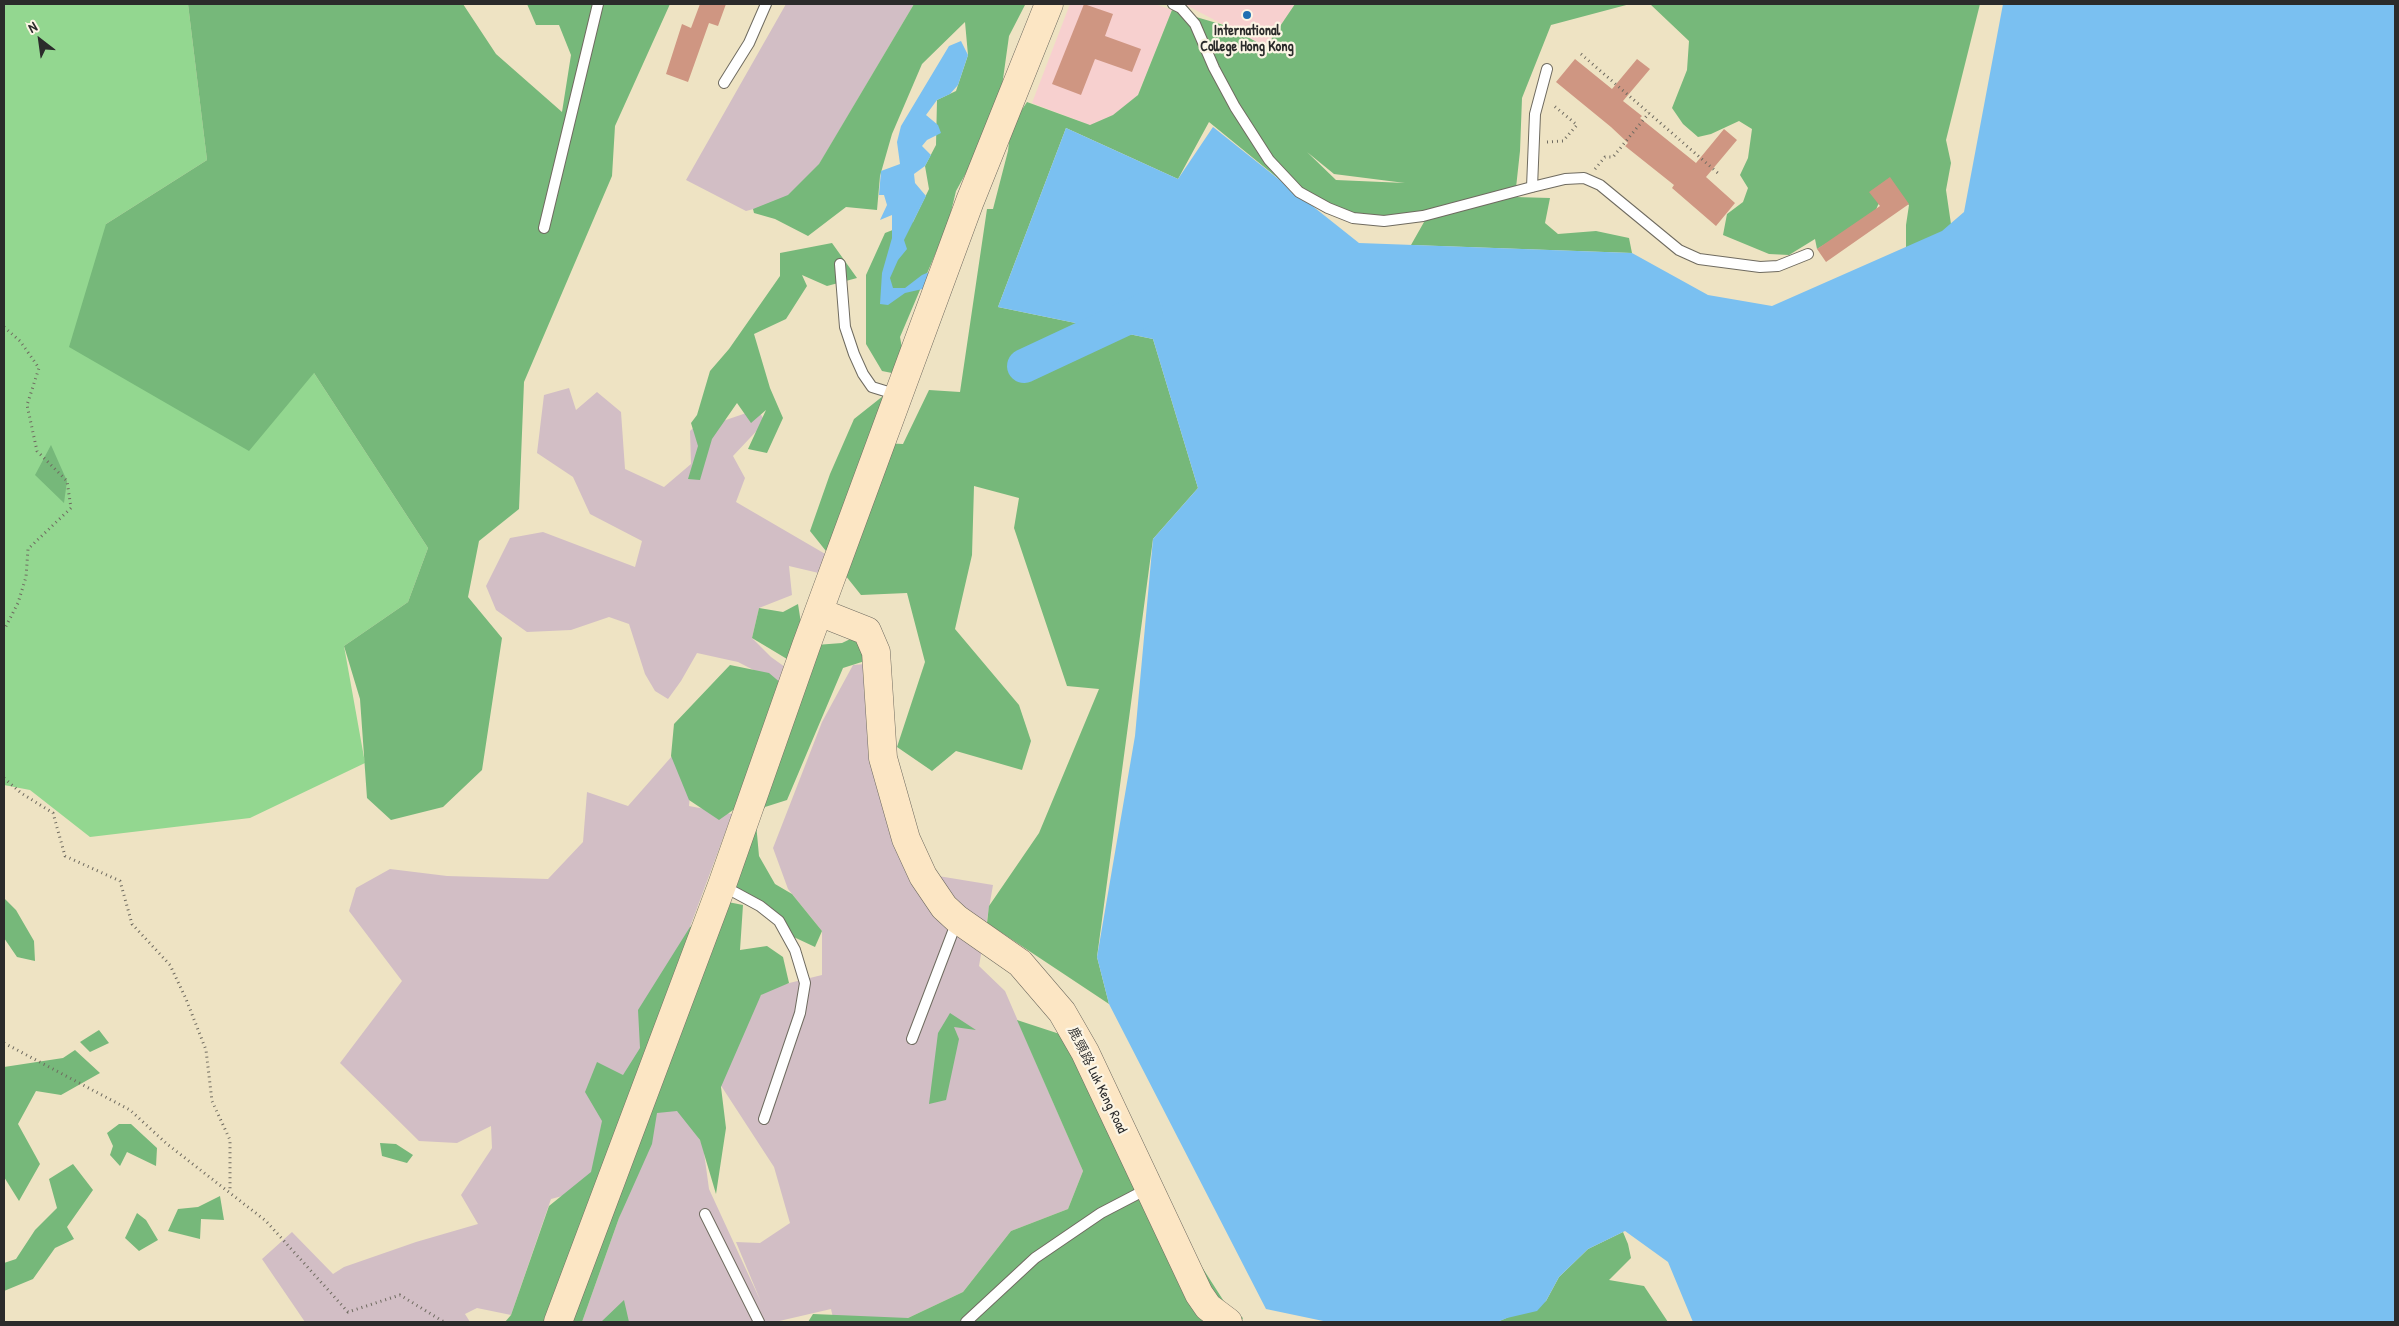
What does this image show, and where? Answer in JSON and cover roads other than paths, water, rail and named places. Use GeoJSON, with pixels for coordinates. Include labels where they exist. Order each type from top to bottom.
{"type":"FeatureCollection","features":[{"type":"Feature","properties":{"kind":"main road"},"geometry":{"type":"LineString","coordinates":[[558,1322],[722,886],[819,612],[970,202],[1049,4]]}},
{"type":"Feature","properties":{"kind":"main road","name":"鹿頸路 Luk Keng Road"},"geometry":{"type":"LineString","coordinates":[[819,612],[867,631],[876,652],[883,758],[902,830],[928,884],[944,907],[957,919],[1020,963],[1042,986],[1062,1012],[1085,1052],[1199,1294],[1208,1307],[1228,1322]]}},
{"type":"Feature","properties":{"kind":"lane"},"geometry":{"type":"LineString","coordinates":[[544,228],[598,4]]}},
{"type":"Feature","properties":{"kind":"lane"},"geometry":{"type":"LineString","coordinates":[[724,83],[749,43],[766,4]]}},
{"type":"Feature","properties":{"kind":"lane"},"geometry":{"type":"LineString","coordinates":[[1173,4],[1185,12],[1195,24],[1214,68],[1235,107],[1269,160],[1300,192],[1328,208],[1353,218],[1384,221],[1423,216],[1565,179],[1584,178],[1600,185],[1679,250],[1699,259],[1760,267],[1778,266],[1808,254]]}},
{"type":"Feature","properties":{"kind":"lane"},"geometry":{"type":"LineString","coordinates":[[1532,187],[1536,114],[1547,69]]}},
{"type":"Feature","properties":{"kind":"lane"},"geometry":{"type":"LineString","coordinates":[[840,264],[845,327],[863,374],[872,387],[900,396]]}},
{"type":"Feature","properties":{"kind":"lane"},"geometry":{"type":"LineString","coordinates":[[722,886],[760,906],[779,921],[795,950],[805,983],[800,1013],[764,1119]]}},
{"type":"Feature","properties":{"kind":"lane"},"geometry":{"type":"LineString","coordinates":[[912,1039],[957,919]]}},
{"type":"Feature","properties":{"kind":"lane"},"geometry":{"type":"LineString","coordinates":[[966,1322],[1035,1258],[1102,1213],[1149,1188]]}},
{"type":"Feature","properties":{"kind":"lane"},"geometry":{"type":"LineString","coordinates":[[705,1214],[759,1322]]}},
{"type":"Feature","properties":{"kind":"water"},"geometry":{"type":"Polygon","coordinates":[[[2003,4],[2395,4],[2395,1322],[1693,1322],[1668,1262],[1625,1231],[1588,1249],[1559,1277],[1546,1301],[1537,1311],[1497,1322],[1328,1322],[1266,1309],[1109,1004],[1097,957],[1135,736],[1153,539],[1198,488],[1153,339],[998,307],[1066,128],[1178,179],[1213,127],[1359,243],[1632,253],[1708,295],[1772,306],[1942,231],[1964,212],[2003,4]]]}},
{"type":"Feature","properties":{"kind":"water"},"geometry":{"type":"Polygon","coordinates":[[[961,41],[968,55],[958,85],[950,94],[937,100],[926,115],[938,125],[941,133],[927,140],[922,146],[931,155],[925,166],[914,174],[915,183],[926,196],[904,240],[907,249],[898,260],[890,278],[893,288],[905,288],[922,275],[934,270],[927,288],[905,293],[888,305],[880,304],[882,273],[892,238],[892,215],[880,220],[887,205],[884,195],[879,195],[881,171],[900,164],[897,142],[901,126],[949,46],[961,41]]]}},
{"type":"Feature","properties":{"kind":"waterway"},"geometry":{"type":"LineString","coordinates":[[1024,366],[1146,309]]}},
{"type":"Feature","properties":{"kind":"place","name":"International College Hong Kong"},"geometry":{"type":"Point","coordinates":[1247,15]}}]}
